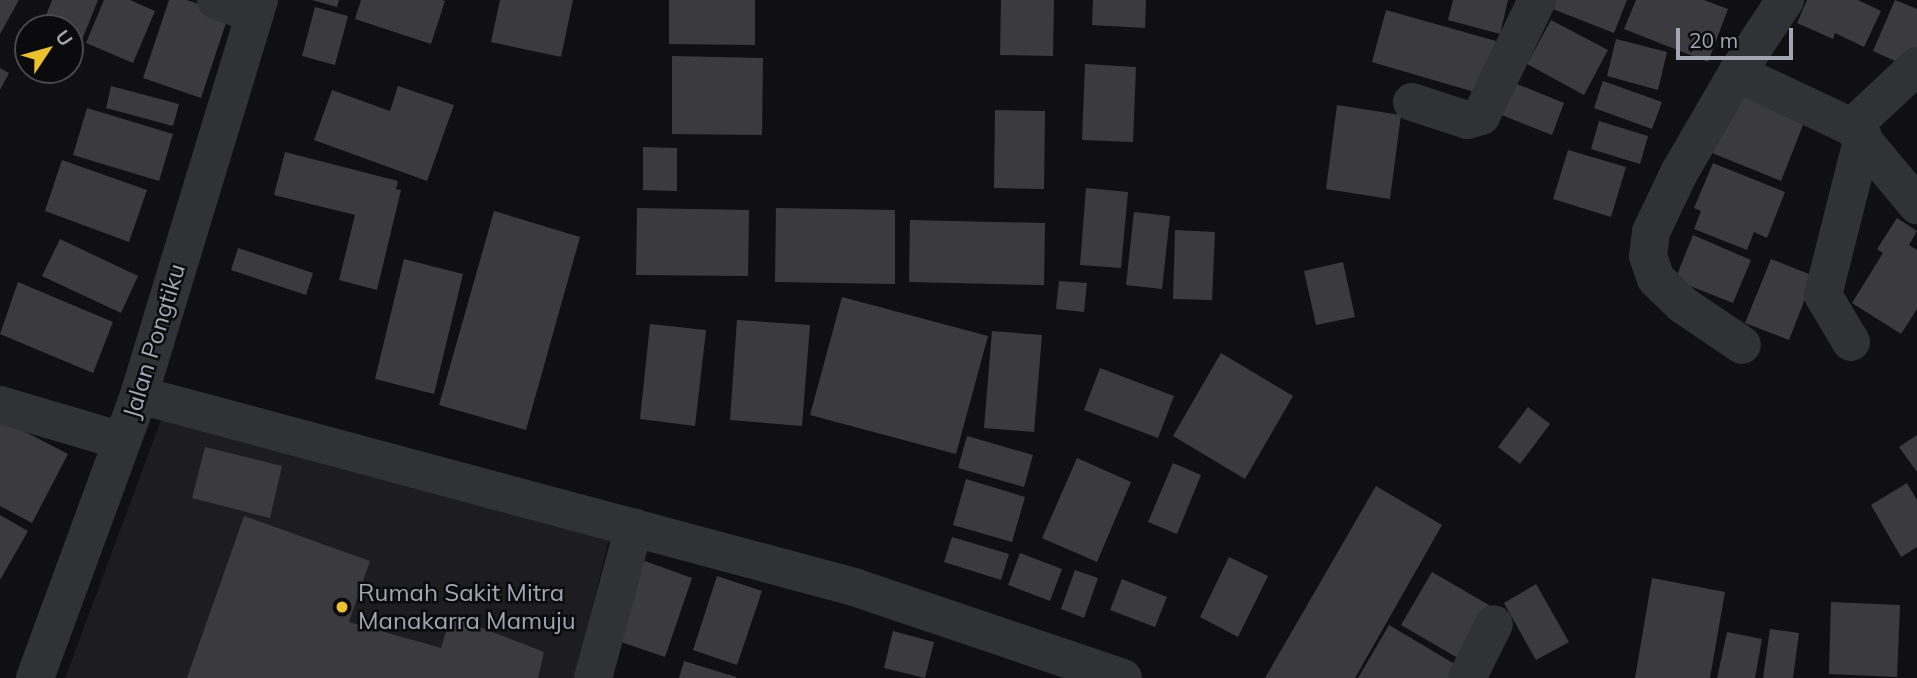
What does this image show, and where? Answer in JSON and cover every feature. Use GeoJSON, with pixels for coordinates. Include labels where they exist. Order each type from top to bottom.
{"type":"FeatureCollection","features":[{"type":"Feature","properties":{"kind":"street"},"geometry":{"type":"LineString","coordinates":[[216,0],[256,7]]}},
{"type":"Feature","properties":{"kind":"street"},"geometry":{"type":"LineString","coordinates":[[1412,102],[1466,120],[1481,116],[1537,0]]}},
{"type":"Feature","properties":{"kind":"street"},"geometry":{"type":"LineString","coordinates":[[1742,345],[1683,305],[1656,279],[1648,256],[1651,232],[1679,173],[1737,73],[1785,0]]}},
{"type":"Feature","properties":{"kind":"street","name":"Jalan Pongtiku"},"geometry":{"type":"LineString","coordinates":[[35,678],[139,394],[256,7]]}},
{"type":"Feature","properties":{"kind":"street"},"geometry":{"type":"LineString","coordinates":[[1851,342],[1823,295],[1857,132],[1917,66]]}},
{"type":"Feature","properties":{"kind":"street"},"geometry":{"type":"LineString","coordinates":[[1737,73],[1857,132],[1917,205]]}},
{"type":"Feature","properties":{"kind":"street"},"geometry":{"type":"LineString","coordinates":[[139,394],[879,595],[1123,678]]}},
{"type":"Feature","properties":{"kind":"street"},"geometry":{"type":"LineString","coordinates":[[0,405],[122,441]]}},
{"type":"Feature","properties":{"kind":"street"},"geometry":{"type":"LineString","coordinates":[[593,678],[634,527]]}},
{"type":"Feature","properties":{"kind":"street"},"geometry":{"type":"LineString","coordinates":[[1467,678],[1494,624]]}},
{"type":"Feature","properties":{"kind":"shaded area","name":"Rumah Sakit Mitra Manakarra Mamuju"},"geometry":{"type":"Polygon","coordinates":[[[163,415],[610,535],[575,678],[65,678],[163,415]]]}},
{"type":"Feature","properties":{"kind":"building"},"geometry":{"type":"Polygon","coordinates":[[[0,0],[19,0],[0,34],[0,0]]]}},
{"type":"Feature","properties":{"kind":"building"},"geometry":{"type":"Polygon","coordinates":[[[52,0],[98,0],[84,35],[84,14],[46,14],[52,0]]]}},
{"type":"Feature","properties":{"kind":"building"},"geometry":{"type":"Polygon","coordinates":[[[104,0],[130,0],[155,11],[133,63],[86,43],[104,0]]]}},
{"type":"Feature","properties":{"kind":"building"},"geometry":{"type":"Polygon","coordinates":[[[169,0],[187,0],[229,14],[201,98],[143,78],[169,0]]]}},
{"type":"Feature","properties":{"kind":"building"},"geometry":{"type":"Polygon","coordinates":[[[312,0],[339,0],[337,7],[312,0]]]}},
{"type":"Feature","properties":{"kind":"building"},"geometry":{"type":"Polygon","coordinates":[[[361,0],[445,1],[431,44],[355,19],[361,0]]]}},
{"type":"Feature","properties":{"kind":"building"},"geometry":{"type":"Polygon","coordinates":[[[500,0],[573,0],[561,57],[491,42],[500,0]]]}},
{"type":"Feature","properties":{"kind":"building"},"geometry":{"type":"Polygon","coordinates":[[[669,0],[755,0],[755,45],[669,44],[669,0]]]}},
{"type":"Feature","properties":{"kind":"building"},"geometry":{"type":"Polygon","coordinates":[[[1001,0],[1054,0],[1053,56],[1000,55],[1001,0]]]}},
{"type":"Feature","properties":{"kind":"building"},"geometry":{"type":"Polygon","coordinates":[[[1093,0],[1146,0],[1145,28],[1092,25],[1093,0]]]}},
{"type":"Feature","properties":{"kind":"building"},"geometry":{"type":"Polygon","coordinates":[[[1453,0],[1508,0],[1500,34],[1448,20],[1453,0]]]}},
{"type":"Feature","properties":{"kind":"building"},"geometry":{"type":"Polygon","coordinates":[[[1553,0],[1627,0],[1614,33],[1550,8],[1553,0]]]}},
{"type":"Feature","properties":{"kind":"building"},"geometry":{"type":"Polygon","coordinates":[[[1636,0],[1704,0],[1728,9],[1708,62],[1624,29],[1636,0]]]}},
{"type":"Feature","properties":{"kind":"building"},"geometry":{"type":"Polygon","coordinates":[[[1807,0],[1858,0],[1881,11],[1864,47],[1835,33],[1833,39],[1797,23],[1807,0]]]}},
{"type":"Feature","properties":{"kind":"building"},"geometry":{"type":"Polygon","coordinates":[[[1895,0],[1917,9],[1917,47],[1908,67],[1873,51],[1895,0]]]}},
{"type":"Feature","properties":{"kind":"building"},"geometry":{"type":"Polygon","coordinates":[[[315,7],[348,16],[335,65],[302,56],[315,7]]]}},
{"type":"Feature","properties":{"kind":"building"},"geometry":{"type":"Polygon","coordinates":[[[1386,10],[1496,41],[1481,94],[1372,62],[1386,10]]]}},
{"type":"Feature","properties":{"kind":"building"},"geometry":{"type":"Polygon","coordinates":[[[1551,20],[1608,50],[1584,95],[1527,64],[1551,20]]]}},
{"type":"Feature","properties":{"kind":"building"},"geometry":{"type":"Polygon","coordinates":[[[1616,39],[1667,52],[1658,90],[1607,76],[1616,39]]]}},
{"type":"Feature","properties":{"kind":"building"},"geometry":{"type":"Polygon","coordinates":[[[672,56],[763,58],[762,135],[672,134],[672,56]]]}},
{"type":"Feature","properties":{"kind":"building"},"geometry":{"type":"Polygon","coordinates":[[[1085,64],[1136,67],[1133,142],[1082,140],[1085,64]]]}},
{"type":"Feature","properties":{"kind":"building"},"geometry":{"type":"Polygon","coordinates":[[[0,68],[9,73],[0,90],[0,68]]]}},
{"type":"Feature","properties":{"kind":"building"},"geometry":{"type":"Polygon","coordinates":[[[1507,80],[1564,103],[1552,135],[1494,112],[1507,80]]]}},
{"type":"Feature","properties":{"kind":"building"},"geometry":{"type":"Polygon","coordinates":[[[1603,81],[1662,102],[1652,129],[1594,108],[1603,81]]]}},
{"type":"Feature","properties":{"kind":"building"},"geometry":{"type":"Polygon","coordinates":[[[111,86],[179,104],[173,126],[106,108],[111,86]]]}},
{"type":"Feature","properties":{"kind":"building"},"geometry":{"type":"Polygon","coordinates":[[[398,86],[454,105],[427,181],[314,140],[332,90],[390,111],[398,86]]]}},
{"type":"Feature","properties":{"kind":"building"},"geometry":{"type":"Polygon","coordinates":[[[1736,93],[1805,120],[1781,181],[1712,153],[1736,93]]]}},
{"type":"Feature","properties":{"kind":"building"},"geometry":{"type":"Polygon","coordinates":[[[1337,105],[1401,115],[1390,199],[1326,189],[1337,105]]]}},
{"type":"Feature","properties":{"kind":"building"},"geometry":{"type":"Polygon","coordinates":[[[87,108],[173,134],[159,181],[73,155],[87,108]]]}},
{"type":"Feature","properties":{"kind":"building"},"geometry":{"type":"Polygon","coordinates":[[[995,110],[1045,111],[1044,189],[994,188],[995,110]]]}},
{"type":"Feature","properties":{"kind":"building"},"geometry":{"type":"Polygon","coordinates":[[[1599,121],[1648,136],[1640,164],[1591,149],[1599,121]]]}},
{"type":"Feature","properties":{"kind":"building"},"geometry":{"type":"Polygon","coordinates":[[[643,147],[677,148],[677,191],[643,190],[643,147]]]}},
{"type":"Feature","properties":{"kind":"building"},"geometry":{"type":"Polygon","coordinates":[[[1568,150],[1626,167],[1611,217],[1553,199],[1568,150]]]}},
{"type":"Feature","properties":{"kind":"building"},"geometry":{"type":"Polygon","coordinates":[[[285,152],[398,181],[396,189],[401,190],[377,290],[339,280],[355,215],[274,195],[285,152]]]}},
{"type":"Feature","properties":{"kind":"building"},"geometry":{"type":"Polygon","coordinates":[[[62,160],[147,190],[129,242],[45,211],[62,160]]]}},
{"type":"Feature","properties":{"kind":"building"},"geometry":{"type":"Polygon","coordinates":[[[1713,163],[1785,192],[1767,238],[1754,232],[1747,250],[1694,229],[1701,211],[1694,208],[1713,163]]]}},
{"type":"Feature","properties":{"kind":"building"},"geometry":{"type":"Polygon","coordinates":[[[1086,188],[1128,192],[1121,268],[1080,265],[1086,188]]]}},
{"type":"Feature","properties":{"kind":"building"},"geometry":{"type":"Polygon","coordinates":[[[637,208],[749,210],[748,276],[636,275],[637,208]]]}},
{"type":"Feature","properties":{"kind":"building"},"geometry":{"type":"Polygon","coordinates":[[[776,208],[895,210],[895,284],[775,282],[776,208]]]}},
{"type":"Feature","properties":{"kind":"building"},"geometry":{"type":"Polygon","coordinates":[[[494,211],[580,237],[526,430],[439,405],[494,211]]]}},
{"type":"Feature","properties":{"kind":"building"},"geometry":{"type":"Polygon","coordinates":[[[1134,212],[1170,216],[1162,289],[1126,285],[1134,212]]]}},
{"type":"Feature","properties":{"kind":"building"},"geometry":{"type":"Polygon","coordinates":[[[1897,218],[1917,231],[1909,245],[1917,250],[1917,309],[1901,334],[1852,303],[1883,253],[1877,249],[1897,218]]]}},
{"type":"Feature","properties":{"kind":"building"},"geometry":{"type":"Polygon","coordinates":[[[910,220],[1045,223],[1044,285],[909,282],[910,220]]]}},
{"type":"Feature","properties":{"kind":"building"},"geometry":{"type":"Polygon","coordinates":[[[1175,230],[1215,232],[1212,300],[1173,299],[1175,230]]]}},
{"type":"Feature","properties":{"kind":"building"},"geometry":{"type":"Polygon","coordinates":[[[1693,235],[1751,260],[1733,303],[1675,280],[1693,235]]]}},
{"type":"Feature","properties":{"kind":"building"},"geometry":{"type":"Polygon","coordinates":[[[60,239],[138,276],[121,313],[42,276],[60,239]]]}},
{"type":"Feature","properties":{"kind":"building"},"geometry":{"type":"Polygon","coordinates":[[[238,248],[313,273],[306,295],[231,270],[238,248]]]}},
{"type":"Feature","properties":{"kind":"building"},"geometry":{"type":"Polygon","coordinates":[[[404,259],[463,274],[434,394],[375,379],[404,259]]]}},
{"type":"Feature","properties":{"kind":"building"},"geometry":{"type":"Polygon","coordinates":[[[1771,259],[1814,276],[1789,340],[1745,323],[1771,259]]]}},
{"type":"Feature","properties":{"kind":"building"},"geometry":{"type":"Polygon","coordinates":[[[1343,262],[1355,317],[1316,325],[1304,271],[1343,262]]]}},
{"type":"Feature","properties":{"kind":"building"},"geometry":{"type":"Polygon","coordinates":[[[1059,281],[1087,283],[1084,312],[1056,309],[1059,281]]]}},
{"type":"Feature","properties":{"kind":"building"},"geometry":{"type":"Polygon","coordinates":[[[18,282],[113,322],[93,373],[0,334],[18,282]]]}},
{"type":"Feature","properties":{"kind":"building"},"geometry":{"type":"Polygon","coordinates":[[[842,297],[988,336],[956,454],[810,415],[842,297]]]}},
{"type":"Feature","properties":{"kind":"building"},"geometry":{"type":"Polygon","coordinates":[[[737,320],[810,325],[802,426],[730,420],[737,320]]]}},
{"type":"Feature","properties":{"kind":"building"},"geometry":{"type":"Polygon","coordinates":[[[650,324],[706,330],[695,426],[640,419],[650,324]]]}},
{"type":"Feature","properties":{"kind":"building"},"geometry":{"type":"Polygon","coordinates":[[[992,331],[1042,335],[1034,432],[984,428],[992,331]]]}},
{"type":"Feature","properties":{"kind":"building"},"geometry":{"type":"Polygon","coordinates":[[[1221,353],[1293,396],[1245,479],[1173,436],[1221,353]]]}},
{"type":"Feature","properties":{"kind":"building"},"geometry":{"type":"Polygon","coordinates":[[[1100,368],[1174,396],[1158,438],[1084,410],[1100,368]]]}},
{"type":"Feature","properties":{"kind":"building"},"geometry":{"type":"Polygon","coordinates":[[[1528,407],[1550,424],[1520,464],[1498,447],[1528,407]]]}},
{"type":"Feature","properties":{"kind":"building"},"geometry":{"type":"Polygon","coordinates":[[[0,419],[68,454],[32,523],[0,506],[0,419]]]}},
{"type":"Feature","properties":{"kind":"building"},"geometry":{"type":"Polygon","coordinates":[[[1917,435],[1917,472],[1899,447],[1917,435]]]}},
{"type":"Feature","properties":{"kind":"building"},"geometry":{"type":"Polygon","coordinates":[[[967,436],[1033,455],[1024,487],[958,468],[967,436]]]}},
{"type":"Feature","properties":{"kind":"building"},"geometry":{"type":"Polygon","coordinates":[[[205,447],[282,466],[270,518],[192,498],[205,447]]]}},
{"type":"Feature","properties":{"kind":"building"},"geometry":{"type":"Polygon","coordinates":[[[1077,458],[1131,482],[1097,562],[1042,538],[1077,458]]]}},
{"type":"Feature","properties":{"kind":"building"},"geometry":{"type":"Polygon","coordinates":[[[1173,463],[1201,475],[1177,534],[1148,522],[1173,463]]]}},
{"type":"Feature","properties":{"kind":"building"},"geometry":{"type":"Polygon","coordinates":[[[966,479],[1025,497],[1012,542],[953,525],[966,479]]]}},
{"type":"Feature","properties":{"kind":"building"},"geometry":{"type":"Polygon","coordinates":[[[1907,483],[1917,500],[1917,547],[1901,557],[1871,505],[1907,483]]]}},
{"type":"Feature","properties":{"kind":"building"},"geometry":{"type":"Polygon","coordinates":[[[1376,486],[1442,525],[1355,678],[1265,678],[1376,486]]]}},
{"type":"Feature","properties":{"kind":"building"},"geometry":{"type":"Polygon","coordinates":[[[0,515],[28,531],[0,580],[0,515]]]}},
{"type":"Feature","properties":{"kind":"building"},"geometry":{"type":"Polygon","coordinates":[[[244,516],[370,561],[349,622],[441,648],[451,616],[544,652],[538,678],[187,678],[244,516]]]}},
{"type":"Feature","properties":{"kind":"building"},"geometry":{"type":"Polygon","coordinates":[[[952,537],[1009,554],[1001,580],[944,562],[952,537]]]}},
{"type":"Feature","properties":{"kind":"building"},"geometry":{"type":"Polygon","coordinates":[[[1020,553],[1062,569],[1050,601],[1008,585],[1020,553]]]}},
{"type":"Feature","properties":{"kind":"building"},"geometry":{"type":"Polygon","coordinates":[[[1229,557],[1268,576],[1238,637],[1200,617],[1229,557]]]}},
{"type":"Feature","properties":{"kind":"building"},"geometry":{"type":"Polygon","coordinates":[[[642,560],[692,578],[665,657],[615,640],[642,560]]]}},
{"type":"Feature","properties":{"kind":"building"},"geometry":{"type":"Polygon","coordinates":[[[1075,570],[1098,578],[1084,618],[1061,609],[1075,570]]]}},
{"type":"Feature","properties":{"kind":"building"},"geometry":{"type":"Polygon","coordinates":[[[1432,572],[1501,612],[1470,665],[1401,625],[1432,572]]]}},
{"type":"Feature","properties":{"kind":"building"},"geometry":{"type":"Polygon","coordinates":[[[717,576],[762,591],[737,665],[693,650],[717,576]]]}},
{"type":"Feature","properties":{"kind":"building"},"geometry":{"type":"Polygon","coordinates":[[[1652,578],[1725,592],[1710,678],[1635,678],[1652,578]]]}},
{"type":"Feature","properties":{"kind":"building"},"geometry":{"type":"Polygon","coordinates":[[[1122,579],[1167,597],[1155,627],[1110,610],[1122,579]]]}},
{"type":"Feature","properties":{"kind":"building"},"geometry":{"type":"Polygon","coordinates":[[[1536,584],[1569,642],[1536,660],[1504,603],[1536,584]]]}},
{"type":"Feature","properties":{"kind":"building"},"geometry":{"type":"Polygon","coordinates":[[[1831,602],[1900,605],[1897,677],[1829,674],[1831,602]]]}},
{"type":"Feature","properties":{"kind":"building"},"geometry":{"type":"Polygon","coordinates":[[[1389,625],[1468,672],[1465,678],[1358,678],[1389,625]]]}},
{"type":"Feature","properties":{"kind":"building"},"geometry":{"type":"Polygon","coordinates":[[[1770,629],[1799,633],[1793,678],[1763,678],[1770,629]]]}},
{"type":"Feature","properties":{"kind":"building"},"geometry":{"type":"Polygon","coordinates":[[[893,631],[934,642],[925,678],[884,668],[893,631]]]}},
{"type":"Feature","properties":{"kind":"building"},"geometry":{"type":"Polygon","coordinates":[[[1727,632],[1762,639],[1755,678],[1717,678],[1727,632]]]}},
{"type":"Feature","properties":{"kind":"building"},"geometry":{"type":"Polygon","coordinates":[[[684,661],[736,677],[736,678],[679,678],[684,661]]]}},
{"type":"Feature","properties":{"kind":"place","name":"Rumah Sakit Mitra Manakarra Mamuju"},"geometry":{"type":"Point","coordinates":[342,607]}}]}
